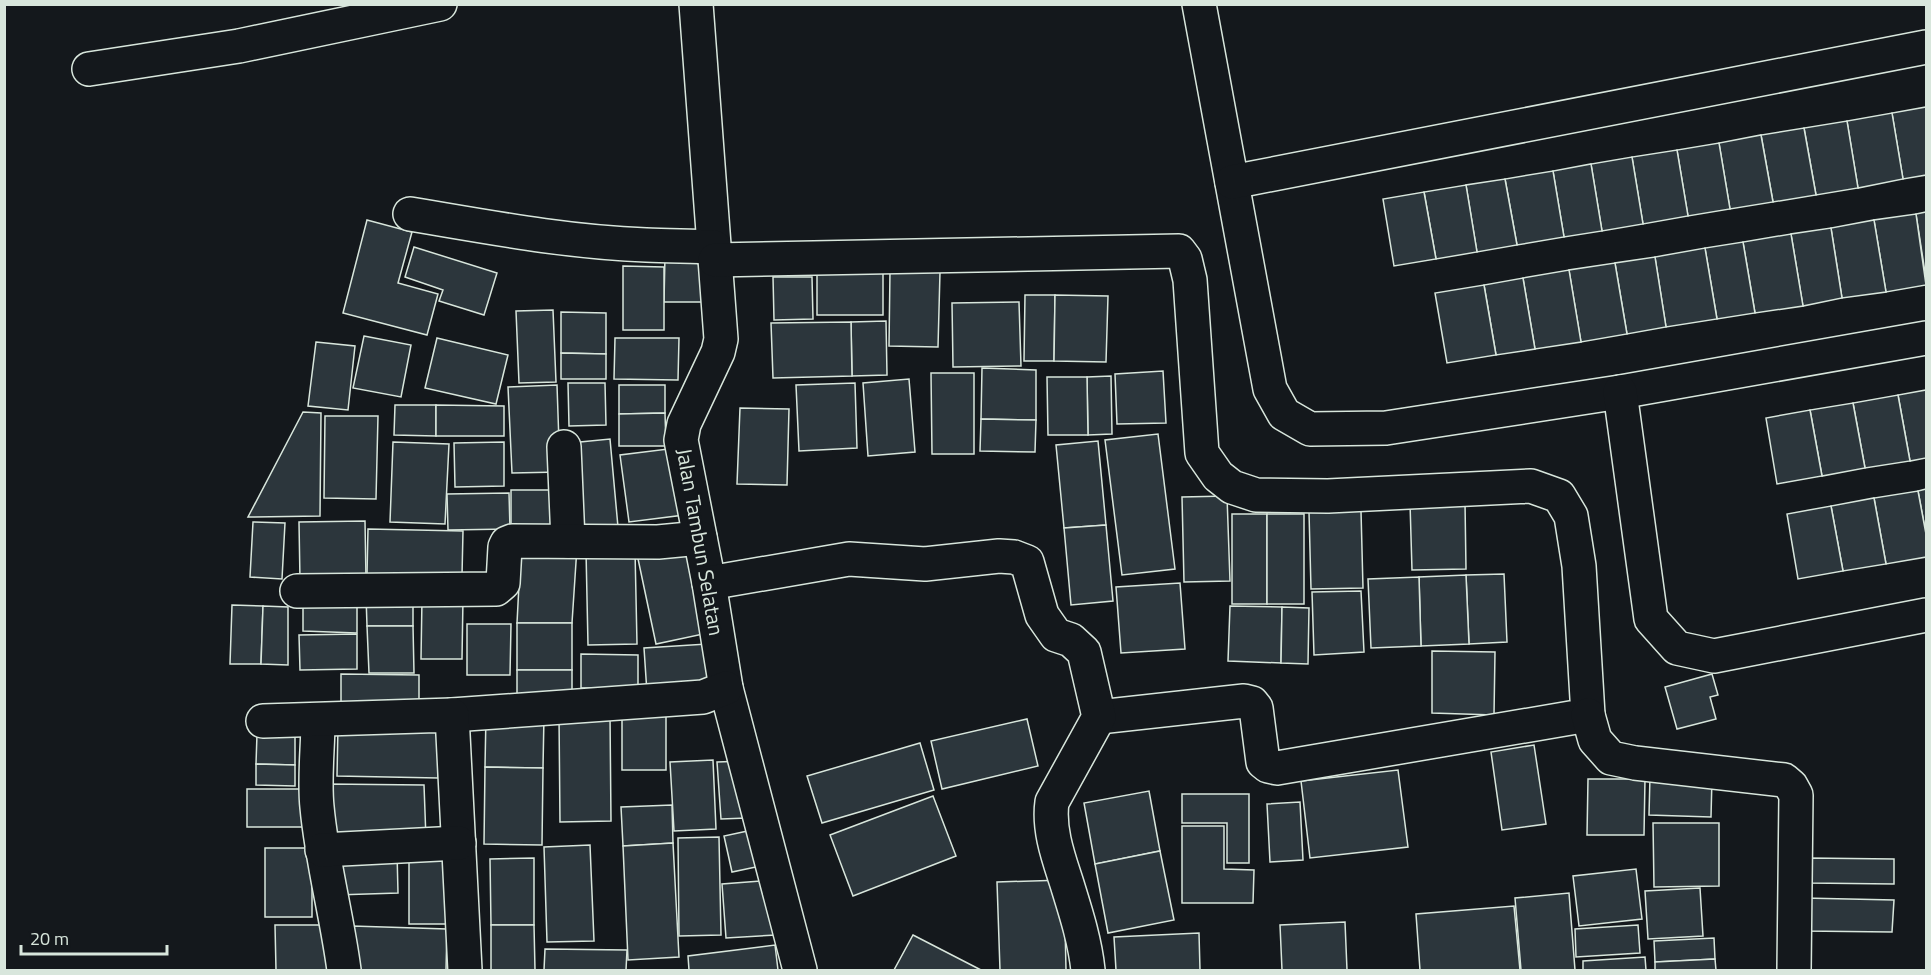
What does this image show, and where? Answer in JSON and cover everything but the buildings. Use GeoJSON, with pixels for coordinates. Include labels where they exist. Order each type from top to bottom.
{"type":"FeatureCollection","features":[{"type":"Feature","properties":{"kind":"street"},"geometry":{"type":"LineString","coordinates":[[89,69],[238,46],[440,4]]}},
{"type":"Feature","properties":{"kind":"street","name":"Jalan Tambun Selatan"},"geometry":{"type":"LineString","coordinates":[[696,4],[721,346],[684,424],[681,440],[709,583],[726,688],[800,970]]}},
{"type":"Feature","properties":{"kind":"street"},"geometry":{"type":"LineString","coordinates":[[1199,4],[1270,389],[1284,414],[1310,429],[1386,428],[1620,392],[1926,338]]}},
{"type":"Feature","properties":{"kind":"street"},"geometry":{"type":"LineString","coordinates":[[1232,182],[1926,47]]}},
{"type":"Feature","properties":{"kind":"street"},"geometry":{"type":"LineString","coordinates":[[410,214],[582,240],[715,253],[1179,251],[1185,259],[1190,280],[1202,453],[1218,476],[1232,487],[1256,495],[1328,496],[1531,486],[1558,496],[1571,516],[1580,566],[1588,715],[1595,740],[1611,758],[1635,763],[1784,780],[1796,795],[1794,970]]}},
{"type":"Feature","properties":{"kind":"street"},"geometry":{"type":"LineString","coordinates":[[1620,392],[1651,620],[1677,648],[1714,656],[1926,615]]}},
{"type":"Feature","properties":{"kind":"street"},"geometry":{"type":"LineString","coordinates":[[564,447],[568,541]]}},
{"type":"Feature","properties":{"kind":"street"},"geometry":{"type":"LineString","coordinates":[[297,591],[496,589],[503,583],[507,543],[512,541],[658,542],[700,538]]}},
{"type":"Feature","properties":{"kind":"street"},"geometry":{"type":"LineString","coordinates":[[709,583],[849,559],[926,564],[999,556],[1014,557],[1028,562],[1042,615],[1056,635],[1071,640],[1084,652],[1099,717],[1052,802],[1050,814],[1057,851],[1086,951],[1088,970]]}},
{"type":"Feature","properties":{"kind":"street"},"geometry":{"type":"LineString","coordinates":[[263,721],[452,715],[703,697],[726,688]]}},
{"type":"Feature","properties":{"kind":"street"},"geometry":{"type":"LineString","coordinates":[[1099,717],[1244,700],[1252,703],[1256,708],[1263,762],[1276,768],[1588,715]]}},
{"type":"Feature","properties":{"kind":"street"},"geometry":{"type":"LineString","coordinates":[[452,715],[465,970]]}},
{"type":"Feature","properties":{"kind":"street"},"geometry":{"type":"LineString","coordinates":[[318,720],[316,804],[344,970]]}},
{"type":"Feature","properties":{"kind":"street"},"geometry":{"type":"LineString","coordinates":[[322,850],[459,843]]}}]}
